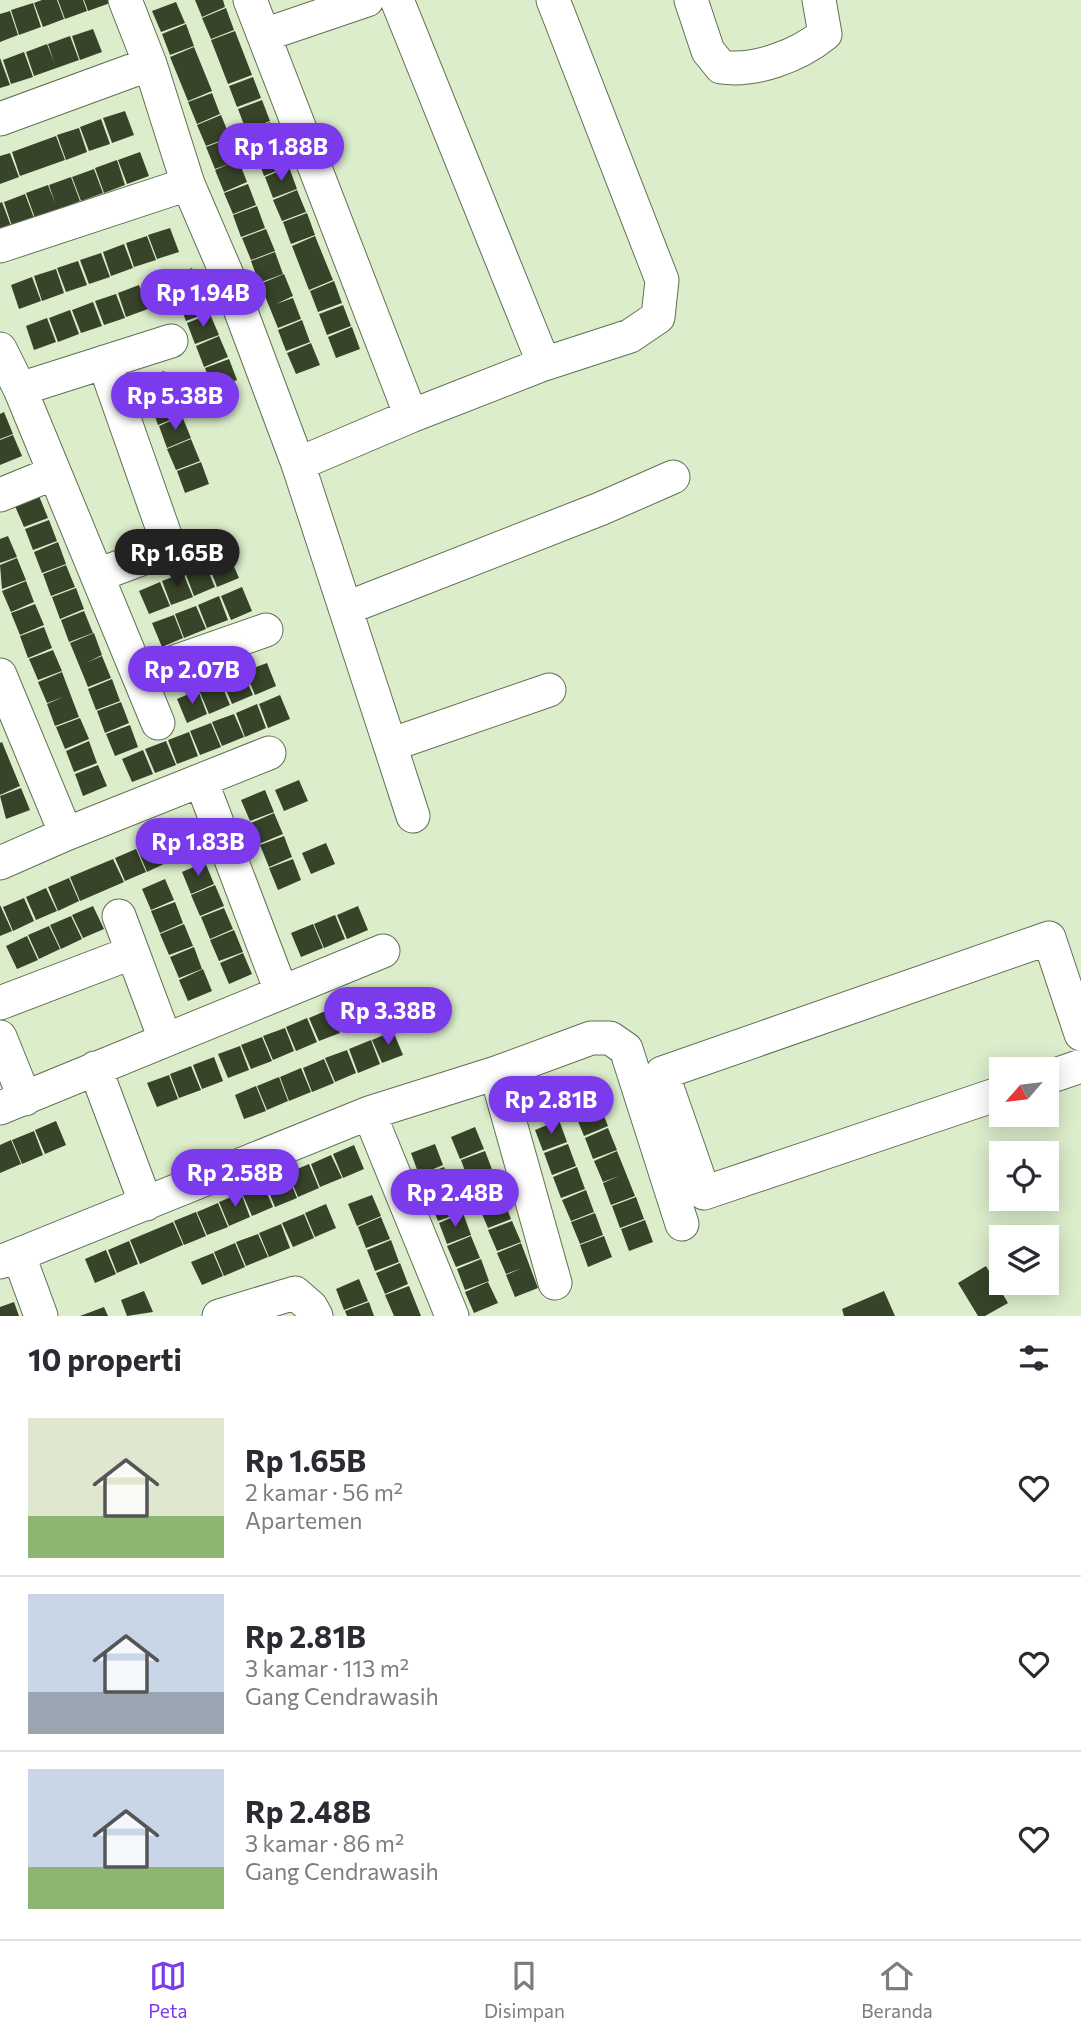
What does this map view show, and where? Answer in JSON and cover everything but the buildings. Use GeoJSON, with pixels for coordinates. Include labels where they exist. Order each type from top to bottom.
{"type":"FeatureCollection","features":[{"type":"Feature","properties":{"kind":"street"},"geometry":{"type":"LineString","coordinates":[[125,0],[150,64],[188,184],[232,287],[298,464],[413,816]]}},
{"type":"Feature","properties":{"kind":"street"},"geometry":{"type":"LineString","coordinates":[[250,0],[411,416]]}},
{"type":"Feature","properties":{"kind":"street"},"geometry":{"type":"LineString","coordinates":[[264,35],[366,0]]}},
{"type":"Feature","properties":{"kind":"street"},"geometry":{"type":"LineString","coordinates":[[397,0],[544,364]]}},
{"type":"Feature","properties":{"kind":"street"},"geometry":{"type":"LineString","coordinates":[[298,464],[544,364],[630,335],[658,317],[662,280],[553,0]]}},
{"type":"Feature","properties":{"kind":"street"},"geometry":{"type":"LineString","coordinates":[[691,0],[708,51],[721,67],[742,70],[808,48],[825,34],[818,0]]}},
{"type":"Feature","properties":{"kind":"street"},"geometry":{"type":"LineString","coordinates":[[0,119],[150,64]]}},
{"type":"Feature","properties":{"kind":"street"},"geometry":{"type":"LineString","coordinates":[[0,246],[188,184]]}},
{"type":"Feature","properties":{"kind":"street"},"geometry":{"type":"LineString","coordinates":[[20,389],[170,341]]}},
{"type":"Feature","properties":{"kind":"street"},"geometry":{"type":"LineString","coordinates":[[0,349],[20,389],[99,575],[158,723]]}},
{"type":"Feature","properties":{"kind":"street"},"geometry":{"type":"LineString","coordinates":[[99,575],[156,553],[165,546],[166,538],[104,362]]}},
{"type":"Feature","properties":{"kind":"street"},"geometry":{"type":"LineString","coordinates":[[0,495],[54,473]]}},
{"type":"Feature","properties":{"kind":"street"},"geometry":{"type":"LineString","coordinates":[[347,608],[600,509],[673,477]]}},
{"type":"Feature","properties":{"kind":"street"},"geometry":{"type":"LineString","coordinates":[[139,674],[266,630]]}},
{"type":"Feature","properties":{"kind":"street"},"geometry":{"type":"LineString","coordinates":[[0,675],[66,834]]}},
{"type":"Feature","properties":{"kind":"street"},"geometry":{"type":"LineString","coordinates":[[390,745],[550,690]]}},
{"type":"Feature","properties":{"kind":"street"},"geometry":{"type":"LineString","coordinates":[[0,863],[269,754]]}},
{"type":"Feature","properties":{"kind":"street"},"geometry":{"type":"LineString","coordinates":[[202,783],[281,991]]}},
{"type":"Feature","properties":{"kind":"street"},"geometry":{"type":"LineString","coordinates":[[119,916],[165,1039]]}},
{"type":"Feature","properties":{"kind":"street"},"geometry":{"type":"LineString","coordinates":[[989,1097],[704,1193],[662,1073],[1049,938],[1081,1034]]}},
{"type":"Feature","properties":{"kind":"street"},"geometry":{"type":"LineString","coordinates":[[0,1037],[13,1103],[383,951]]}},
{"type":"Feature","properties":{"kind":"street"},"geometry":{"type":"LineString","coordinates":[[0,1003],[131,953]]}},
{"type":"Feature","properties":{"kind":"street"},"geometry":{"type":"LineString","coordinates":[[41,1316],[9,1259],[369,1113],[496,1073],[591,1038],[610,1038],[626,1049],[682,1224]]}},
{"type":"Feature","properties":{"kind":"street"},"geometry":{"type":"LineString","coordinates":[[1059,1074],[1081,1066]]}},
{"type":"Feature","properties":{"kind":"street"},"geometry":{"type":"LineString","coordinates":[[95,1068],[146,1204]]}},
{"type":"Feature","properties":{"kind":"street"},"geometry":{"type":"LineString","coordinates":[[496,1073],[555,1283]]}},
{"type":"Feature","properties":{"kind":"street"},"geometry":{"type":"LineString","coordinates":[[369,1113],[452,1316]]}},
{"type":"Feature","properties":{"kind":"street"},"geometry":{"type":"LineString","coordinates":[[219,1316],[295,1293],[311,1307],[316,1316]]}}]}
